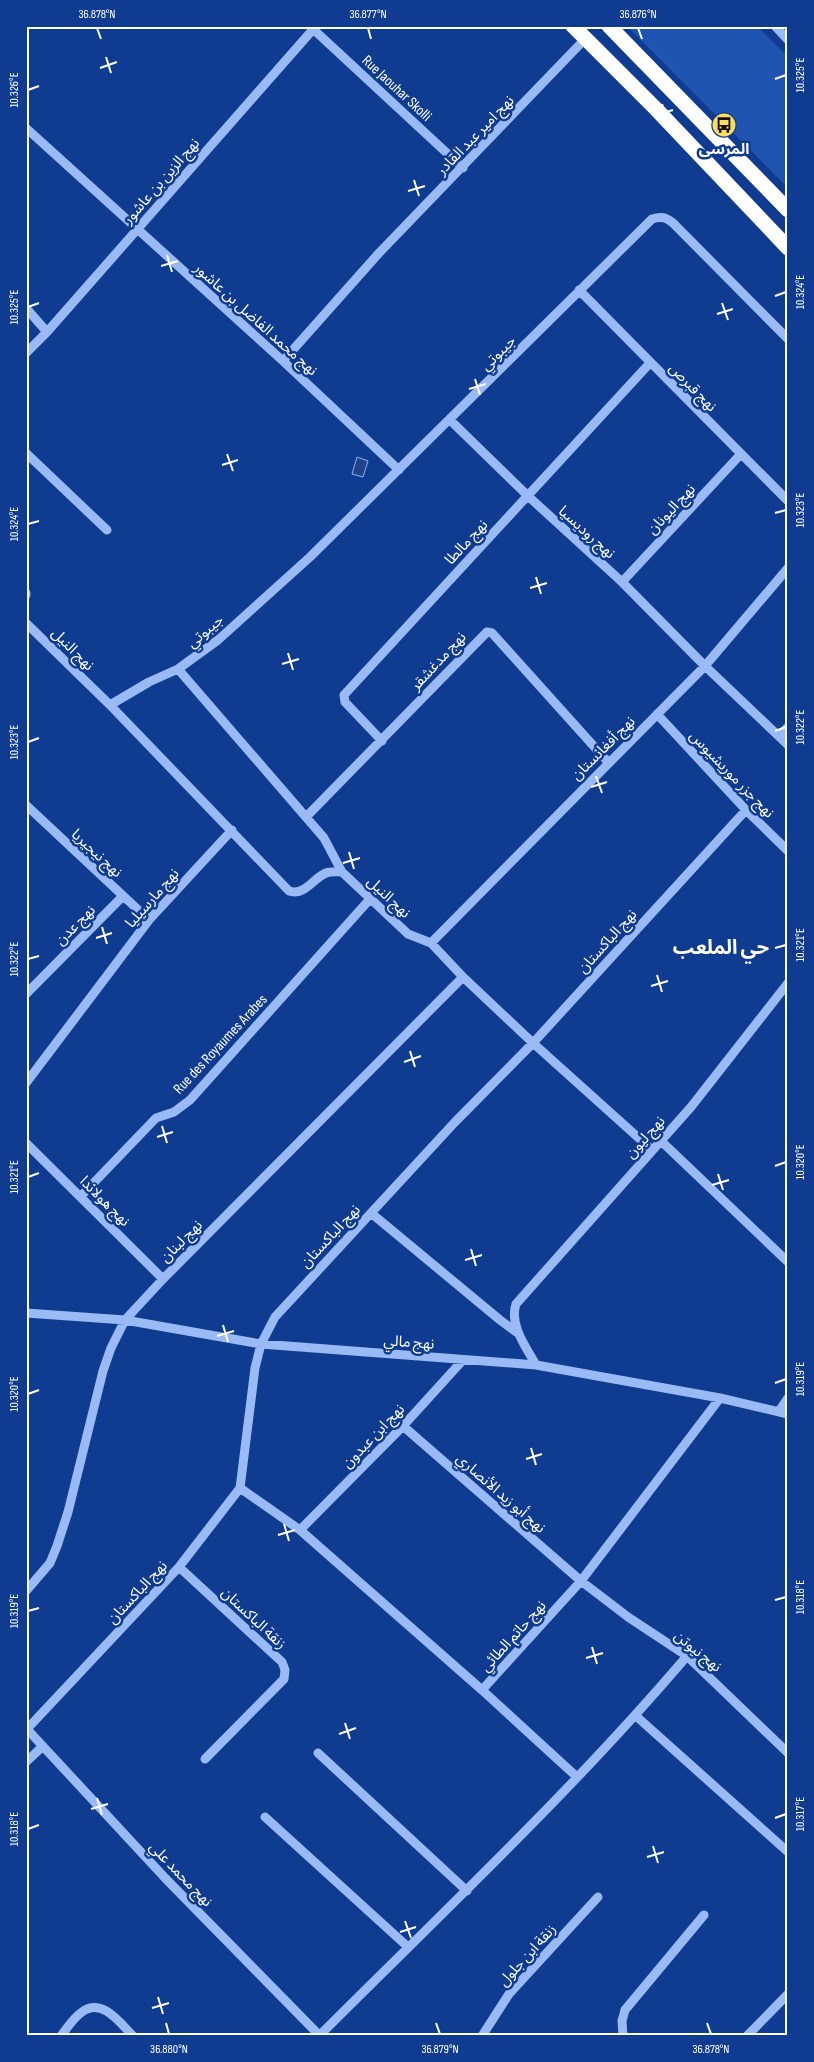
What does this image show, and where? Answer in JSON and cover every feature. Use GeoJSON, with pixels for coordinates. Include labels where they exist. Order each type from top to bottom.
{"type":"FeatureCollection","features":[{"type":"Feature","properties":{"kind":"highway"},"geometry":{"type":"LineString","coordinates":[[573,26],[657,110],[788,248]]}},
{"type":"Feature","properties":{"kind":"highway"},"geometry":{"type":"LineString","coordinates":[[609,26],[788,210]]}},
{"type":"Feature","properties":{"kind":"street"},"geometry":{"type":"LineString","coordinates":[[775,26],[788,40]]}},
{"type":"Feature","properties":{"kind":"street","name":"Rue Jaouhar Skolli"},"geometry":{"type":"LineString","coordinates":[[315,28],[463,168]]}},
{"type":"Feature","properties":{"kind":"street","name":"نهج الزين بن عاشور"},"geometry":{"type":"LineString","coordinates":[[26,353],[47,332],[315,28]]}},
{"type":"Feature","properties":{"kind":"street","name":"نهج امير عبد القادر"},"geometry":{"type":"LineString","coordinates":[[283,361],[379,253],[463,168],[585,39]]}},
{"type":"Feature","properties":{"kind":"street","name":"نهج محمد الفاضل بن عاشور"},"geometry":{"type":"LineString","coordinates":[[26,128],[283,361],[399,470]]}},
{"type":"Feature","properties":{"kind":"street","name":"جيبوتي"},"geometry":{"type":"LineString","coordinates":[[110,705],[149,682],[178,669],[218,640],[310,556],[399,470],[652,219],[659,216],[667,218],[788,339]]}},
{"type":"Feature","properties":{"kind":"street","name":"نهج قبرص"},"geometry":{"type":"LineString","coordinates":[[579,290],[788,501]]}},
{"type":"Feature","properties":{"kind":"street"},"geometry":{"type":"LineString","coordinates":[[26,308],[47,332]]}},
{"type":"Feature","properties":{"kind":"street","name":"نهج مالطا"},"geometry":{"type":"LineString","coordinates":[[382,741],[345,702],[344,695],[650,363]]}},
{"type":"Feature","properties":{"kind":"street","name":"نهج روديسيا"},"geometry":{"type":"LineString","coordinates":[[450,420],[528,496],[622,582],[705,666],[788,745]]}},
{"type":"Feature","properties":{"kind":"street"},"geometry":{"type":"LineString","coordinates":[[26,453],[106,530]]}},
{"type":"Feature","properties":{"kind":"street","name":"نهج اليونان"},"geometry":{"type":"LineString","coordinates":[[622,582],[740,454]]}},
{"type":"Feature","properties":{"kind":"street","name":"نهج أفغانستان"},"geometry":{"type":"LineString","coordinates":[[431,943],[705,666],[788,568]]}},
{"type":"Feature","properties":{"kind":"street","name":"نهج النيل"},"geometry":{"type":"LineString","coordinates":[[26,623],[110,705],[289,890],[295,893],[302,891],[317,878],[328,872],[342,872],[408,934],[431,943],[533,1042],[652,1150]]}},
{"type":"Feature","properties":{"kind":"street","name":"نهج مدغشقر"},"geometry":{"type":"LineString","coordinates":[[306,818],[484,633],[490,631],[608,762]]}},
{"type":"Feature","properties":{"kind":"street"},"geometry":{"type":"LineString","coordinates":[[178,669],[324,838],[342,872]]}},
{"type":"Feature","properties":{"kind":"street","name":"نهج جزر موريشيوس"},"geometry":{"type":"LineString","coordinates":[[656,714],[746,810],[788,851]]}},
{"type":"Feature","properties":{"kind":"street"},"geometry":{"type":"LineString","coordinates":[[779,736],[788,727]]}},
{"type":"Feature","properties":{"kind":"street","name":"نهج نيجيريا"},"geometry":{"type":"LineString","coordinates":[[26,805],[149,920]]}},
{"type":"Feature","properties":{"kind":"street","name":"نهج الباكستان"},"geometry":{"type":"LineString","coordinates":[[27,1729],[179,1567],[240,1488],[254,1368],[261,1344],[275,1317],[533,1042],[746,810]]}},
{"type":"Feature","properties":{"kind":"street","name":"نهج مارسيليا"},"geometry":{"type":"LineString","coordinates":[[26,1083],[149,920],[232,830]]}},
{"type":"Feature","properties":{"kind":"street","name":"نهج عدن"},"geometry":{"type":"LineString","coordinates":[[26,994],[123,896]]}},
{"type":"Feature","properties":{"kind":"street","name":"Rue des Royaumes Arabes"},"geometry":{"type":"LineString","coordinates":[[81,1196],[156,1118],[174,1112],[190,1100],[370,898]]}},
{"type":"Feature","properties":{"kind":"street","name":"نهج لبنان"},"geometry":{"type":"LineString","coordinates":[[26,1590],[50,1562],[57,1546],[68,1512],[103,1371],[111,1348],[125,1320],[164,1278],[463,976]]}},
{"type":"Feature","properties":{"kind":"street","name":"نهج ليون"},"geometry":{"type":"LineString","coordinates":[[519,1334],[514,1318],[516,1304],[691,1107],[788,983]]}},
{"type":"Feature","properties":{"kind":"street"},"geometry":{"type":"LineString","coordinates":[[660,1140],[787,1261]]}},
{"type":"Feature","properties":{"kind":"street","name":"نهج هولاندا"},"geometry":{"type":"LineString","coordinates":[[26,1143],[164,1278]]}},
{"type":"Feature","properties":{"kind":"street"},"geometry":{"type":"LineString","coordinates":[[371,1213],[519,1334],[536,1365]]}},
{"type":"Feature","properties":{"kind":"street","name":"نهج مالي"},"geometry":{"type":"LineString","coordinates":[[26,1312],[125,1320],[261,1344],[536,1365],[720,1398],[784,1412]]}},
{"type":"Feature","properties":{"kind":"street","name":"نهج ابن عبدون"},"geometry":{"type":"LineString","coordinates":[[300,1530],[403,1426],[463,1360]]}},
{"type":"Feature","properties":{"kind":"street","name":"نهج حاتم الطائي"},"geometry":{"type":"LineString","coordinates":[[240,1488],[300,1530],[482,1690],[581,1581],[720,1398]]}},
{"type":"Feature","properties":{"kind":"street"},"geometry":{"type":"LineString","coordinates":[[784,1412],[788,1398]]}},
{"type":"Feature","properties":{"kind":"street","name":"نهج أبو زيد الأنصاري"},"geometry":{"type":"LineString","coordinates":[[403,1426],[581,1581]]}},
{"type":"Feature","properties":{"kind":"street","name":"زنقة الباكستان"},"geometry":{"type":"LineString","coordinates":[[179,1567],[282,1662],[285,1670],[284,1678],[205,1759]]}},
{"type":"Feature","properties":{"kind":"street","name":"نهج نيوتن"},"geometry":{"type":"LineString","coordinates":[[581,1581],[628,1617],[686,1656],[788,1753]]}},
{"type":"Feature","properties":{"kind":"street"},"geometry":{"type":"LineString","coordinates":[[319,2036],[467,1891],[636,1716],[686,1656]]}},
{"type":"Feature","properties":{"kind":"street"},"geometry":{"type":"LineString","coordinates":[[482,1690],[577,1777]]}},
{"type":"Feature","properties":{"kind":"street"},"geometry":{"type":"LineString","coordinates":[[636,1716],[788,1852]]}},
{"type":"Feature","properties":{"kind":"street","name":"نهج محمد علي"},"geometry":{"type":"LineString","coordinates":[[27,1729],[166,1879],[319,2036]]}},
{"type":"Feature","properties":{"kind":"street"},"geometry":{"type":"LineString","coordinates":[[26,1762],[43,1746]]}},
{"type":"Feature","properties":{"kind":"street"},"geometry":{"type":"LineString","coordinates":[[318,1754],[467,1891]]}},
{"type":"Feature","properties":{"kind":"street"},"geometry":{"type":"LineString","coordinates":[[265,1817],[408,1947]]}},
{"type":"Feature","properties":{"kind":"street","name":"زنقة ابن جلول"},"geometry":{"type":"LineString","coordinates":[[482,2036],[509,1994],[598,1897]]}},
{"type":"Feature","properties":{"kind":"street"},"geometry":{"type":"LineString","coordinates":[[623,2036],[622,2021],[625,2010],[704,1914]]}},
{"type":"Feature","properties":{"kind":"street"},"geometry":{"type":"LineString","coordinates":[[747,2036],[788,1994]]}},
{"type":"Feature","properties":{"kind":"street"},"geometry":{"type":"LineString","coordinates":[[61,2036],[81,2012],[93,2007],[106,2010],[133,2036]]}},
{"type":"Feature","properties":{"kind":"shaded area"},"geometry":{"type":"Polygon","coordinates":[[[627,26],[757,26],[788,57],[788,188],[627,26]]]}},
{"type":"Feature","properties":{"kind":"shaded area"},"geometry":{"type":"Polygon","coordinates":[[[357,457],[368,461],[363,477],[352,474],[357,457]]]}},
{"type":"Feature","properties":{"kind":"place","name":"المرسى"},"geometry":{"type":"Point","coordinates":[724,125]}},
{"type":"Feature","properties":{"kind":"district","name":"حي الملعب"},"geometry":{"type":"Point","coordinates":[721,947]}}]}
